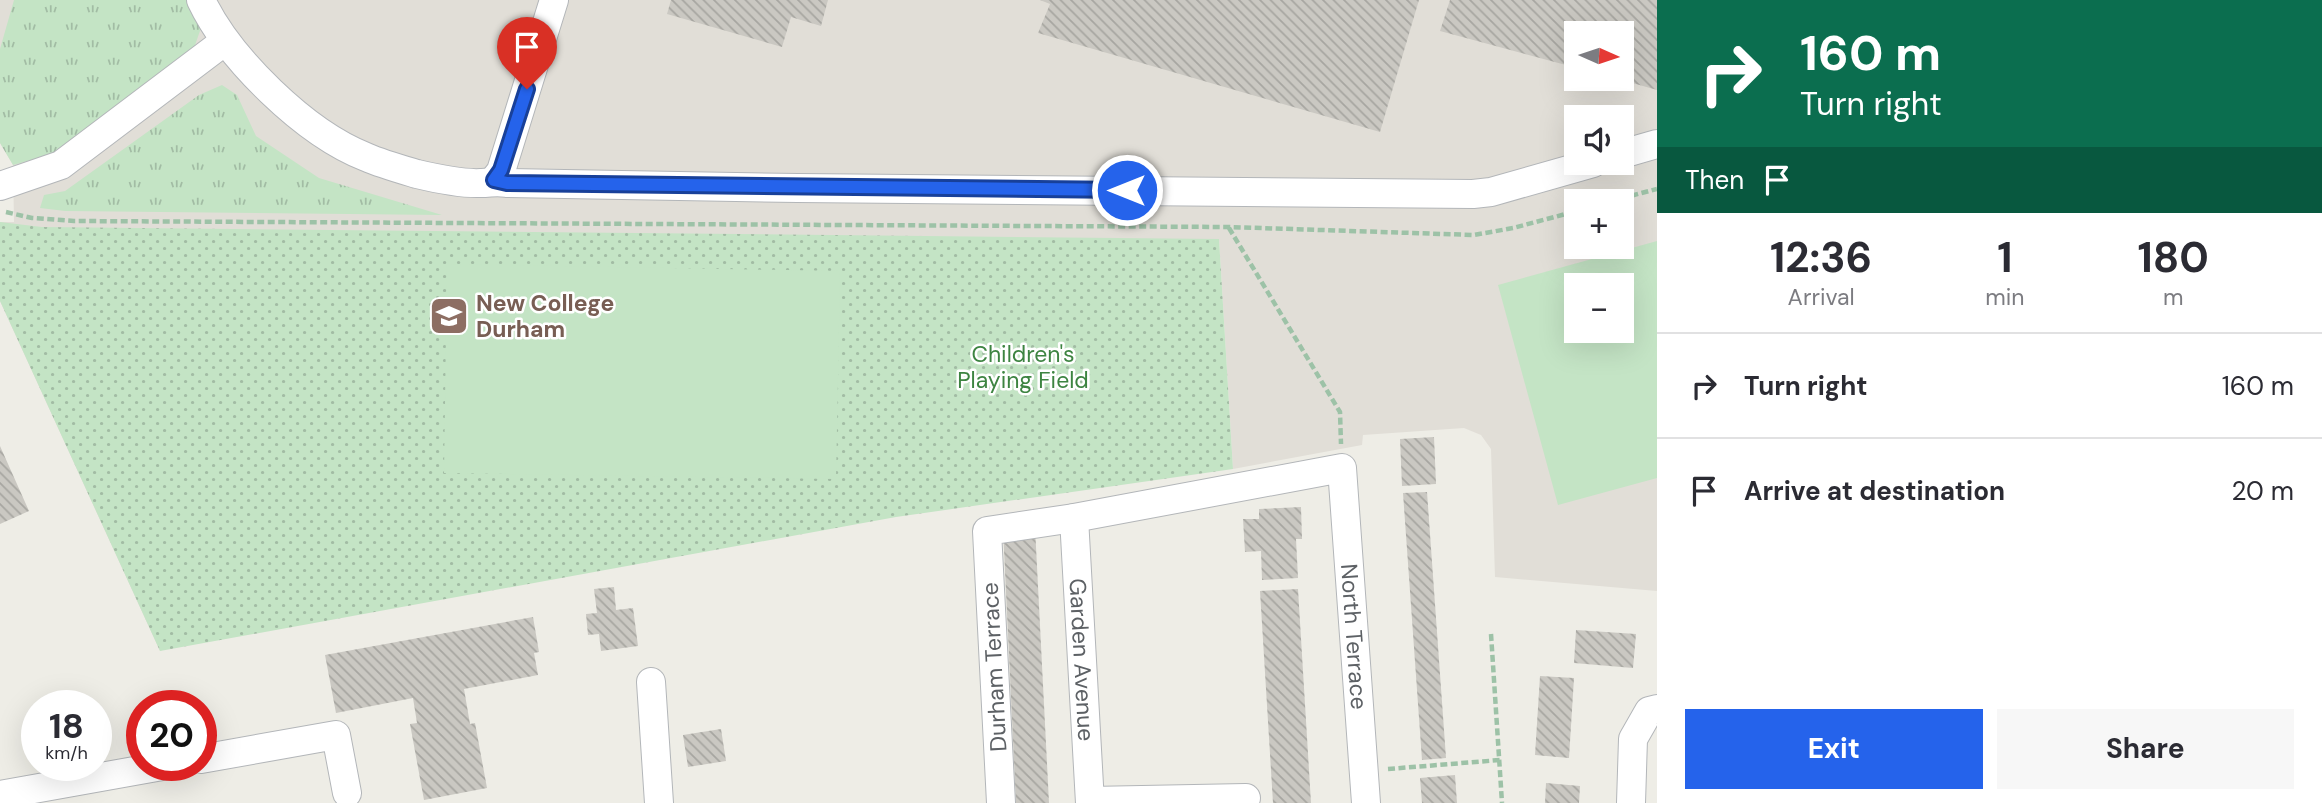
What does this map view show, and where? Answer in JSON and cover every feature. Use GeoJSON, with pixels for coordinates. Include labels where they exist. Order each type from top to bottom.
{"type":"FeatureCollection","features":[{"type":"Feature","properties":{"kind":"street"},"geometry":{"type":"LineString","coordinates":[[201,0],[225,41],[259,79],[329,138],[364,157],[419,174],[482,184],[494,180],[507,183],[798,188],[1473,194],[1492,192],[1564,171]]}},
{"type":"Feature","properties":{"kind":"street"},"geometry":{"type":"LineString","coordinates":[[494,180],[501,170],[508,150],[554,0]]}},
{"type":"Feature","properties":{"kind":"street"},"geometry":{"type":"LineString","coordinates":[[0,186],[61,165],[225,41]]}},
{"type":"Feature","properties":{"kind":"street"},"geometry":{"type":"LineString","coordinates":[[1634,151],[1657,144]]}},
{"type":"Feature","properties":{"kind":"street"},"geometry":{"type":"LineString","coordinates":[[1074,517],[1342,468]]}},
{"type":"Feature","properties":{"kind":"street","name":"North Terrace"},"geometry":{"type":"LineString","coordinates":[[1342,468],[1366,803]]}},
{"type":"Feature","properties":{"kind":"street","name":"Durham Terrace"},"geometry":{"type":"LineString","coordinates":[[1001,803],[987,531],[1074,517]]}},
{"type":"Feature","properties":{"kind":"street","name":"Garden Avenue"},"geometry":{"type":"LineString","coordinates":[[1074,517],[1090,802]]}},
{"type":"Feature","properties":{"kind":"street"},"geometry":{"type":"LineString","coordinates":[[651,682],[659,803]]}},
{"type":"Feature","properties":{"kind":"street"},"geometry":{"type":"LineString","coordinates":[[1631,803],[1633,739],[1649,711],[1657,709]]}},
{"type":"Feature","properties":{"kind":"street"},"geometry":{"type":"LineString","coordinates":[[217,756],[336,735],[347,793]]}},
{"type":"Feature","properties":{"kind":"street"},"geometry":{"type":"LineString","coordinates":[[0,800],[126,774]]}},
{"type":"Feature","properties":{"kind":"street"},"geometry":{"type":"LineString","coordinates":[[1090,802],[1246,798]]}},
{"type":"Feature","properties":{"kind":"path"},"geometry":{"type":"LineString","coordinates":[[1634,195],[1657,189]]}},
{"type":"Feature","properties":{"kind":"path"},"geometry":{"type":"LineString","coordinates":[[10,213],[32,218],[74,221],[1228,227],[1474,235],[1564,214]]}},
{"type":"Feature","properties":{"kind":"path"},"geometry":{"type":"LineString","coordinates":[[1228,227],[1340,412],[1342,468]]}},
{"type":"Feature","properties":{"kind":"path"},"geometry":{"type":"LineString","coordinates":[[1491,634],[1502,803]]}},
{"type":"Feature","properties":{"kind":"path"},"geometry":{"type":"LineString","coordinates":[[1363,771],[1500,760]]}},
{"type":"Feature","properties":{"kind":"shaded area","name":"New College Durham"},"geometry":{"type":"Polygon","coordinates":[[[0,0],[1657,0],[1657,591],[1495,577],[1491,449],[1481,435],[1464,428],[1363,435],[1362,445],[1233,469],[1219,239],[160,651],[0,301],[0,222],[14,222],[13,165],[0,143],[0,0]]]}},
{"type":"Feature","properties":{"kind":"green space"},"geometry":{"type":"Polygon","coordinates":[[[14,0],[188,0],[201,28],[193,51],[69,150],[13,165],[0,143],[0,49],[14,0]]]}},
{"type":"Feature","properties":{"kind":"green space"},"geometry":{"type":"Polygon","coordinates":[[[222,85],[237,95],[256,136],[319,178],[442,215],[65,211],[40,208],[44,195],[65,191],[199,95],[222,85]]]}},
{"type":"Feature","properties":{"kind":"green space","name":"Children's Playing Field"},"geometry":{"type":"Polygon","coordinates":[[[0,222],[42,227],[1219,239],[1233,469],[896,517],[160,651],[0,301],[0,222]]]}},
{"type":"Feature","properties":{"kind":"green space"},"geometry":{"type":"Polygon","coordinates":[[[1657,241],[1657,478],[1558,505],[1498,285],[1592,259],[1634,259],[1634,247],[1657,241]]]}},
{"type":"Feature","properties":{"kind":"green space"},"geometry":{"type":"Polygon","coordinates":[[[447,264],[840,271],[836,479],[444,473],[447,264]]]}},
{"type":"Feature","properties":{"kind":"building"},"geometry":{"type":"Polygon","coordinates":[[[671,0],[828,0],[821,26],[791,17],[782,47],[667,14],[671,0]]]}},
{"type":"Feature","properties":{"kind":"building"},"geometry":{"type":"Polygon","coordinates":[[[1040,0],[1419,0],[1380,132],[1038,33],[1050,4],[1040,0]]]}},
{"type":"Feature","properties":{"kind":"building"},"geometry":{"type":"Polygon","coordinates":[[[1450,0],[1657,0],[1657,90],[1634,83],[1634,21],[1564,21],[1564,64],[1440,31],[1450,0]]]}},
{"type":"Feature","properties":{"kind":"building"},"geometry":{"type":"Polygon","coordinates":[[[1434,437],[1436,484],[1402,486],[1400,439],[1434,437]]]}},
{"type":"Feature","properties":{"kind":"building"},"geometry":{"type":"Polygon","coordinates":[[[0,446],[29,511],[0,524],[0,446]]]}},
{"type":"Feature","properties":{"kind":"building"},"geometry":{"type":"Polygon","coordinates":[[[1427,492],[1446,758],[1422,760],[1403,493],[1427,492]]]}},
{"type":"Feature","properties":{"kind":"building"},"geometry":{"type":"Polygon","coordinates":[[[1301,507],[1302,539],[1296,539],[1298,578],[1262,580],[1261,551],[1245,552],[1243,519],[1259,519],[1259,509],[1301,507]]]}},
{"type":"Feature","properties":{"kind":"building"},"geometry":{"type":"Polygon","coordinates":[[[1035,527],[1049,803],[1016,803],[1003,529],[1035,527]]]}},
{"type":"Feature","properties":{"kind":"building"},"geometry":{"type":"Polygon","coordinates":[[[614,587],[616,610],[633,608],[638,646],[601,651],[599,634],[588,635],[586,614],[597,613],[594,589],[614,587]]]}},
{"type":"Feature","properties":{"kind":"building"},"geometry":{"type":"Polygon","coordinates":[[[1298,589],[1311,803],[1273,803],[1260,591],[1298,589]]]}},
{"type":"Feature","properties":{"kind":"building"},"geometry":{"type":"Polygon","coordinates":[[[533,617],[539,652],[534,653],[538,675],[464,689],[470,724],[475,723],[487,788],[424,800],[410,724],[417,723],[413,698],[336,713],[325,655],[533,617]]]}},
{"type":"Feature","properties":{"kind":"building"},"geometry":{"type":"Polygon","coordinates":[[[1576,630],[1636,634],[1633,668],[1574,663],[1576,630]]]}},
{"type":"Feature","properties":{"kind":"building"},"geometry":{"type":"Polygon","coordinates":[[[1540,676],[1574,678],[1569,758],[1535,755],[1540,676]]]}},
{"type":"Feature","properties":{"kind":"building"},"geometry":{"type":"Polygon","coordinates":[[[721,729],[726,761],[688,767],[683,735],[721,729]]]}},
{"type":"Feature","properties":{"kind":"building"},"geometry":{"type":"Polygon","coordinates":[[[1455,775],[1457,803],[1422,803],[1420,778],[1455,775]]]}},
{"type":"Feature","properties":{"kind":"building"},"geometry":{"type":"Polygon","coordinates":[[[1546,783],[1580,786],[1579,803],[1545,803],[1546,783]]]}},
{"type":"Feature","properties":{"kind":"place","name":"New College Durham"},"geometry":{"type":"Point","coordinates":[449,316]}},
{"type":"Feature","properties":{"kind":"route"},"geometry":{"type":"LineString","coordinates":[[527,89],[501,170],[494,180],[507,183],[798,188],[1127,190]]}}]}
